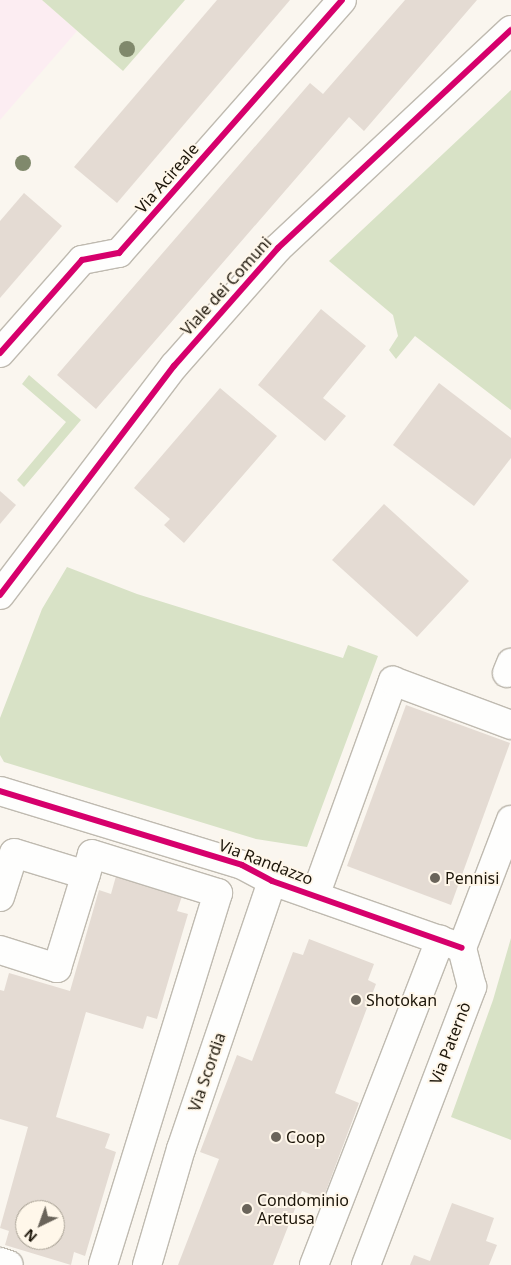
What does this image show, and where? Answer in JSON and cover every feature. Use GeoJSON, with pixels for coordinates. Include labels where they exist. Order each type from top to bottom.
{"type":"FeatureCollection","features":[{"type":"Feature","properties":{"kind":"street","name":"Via Acireale"},"geometry":{"type":"LineString","coordinates":[[0,353],[82,260],[119,253],[342,0]]}},
{"type":"Feature","properties":{"kind":"street","name":"Viale dei Comuni"},"geometry":{"type":"LineString","coordinates":[[0,595],[174,366],[278,248],[505,46]]}},
{"type":"Feature","properties":{"kind":"street"},"geometry":{"type":"LineString","coordinates":[[315,896],[393,682],[511,725]]}},
{"type":"Feature","properties":{"kind":"street","name":"Via Randazzo"},"geometry":{"type":"LineString","coordinates":[[0,791],[242,865],[272,881],[451,944]]}},
{"type":"Feature","properties":{"kind":"street"},"geometry":{"type":"LineString","coordinates":[[314,1265],[451,944],[511,820]]}},
{"type":"Feature","properties":{"kind":"street"},"geometry":{"type":"LineString","coordinates":[[0,897],[14,853],[86,875]]}},
{"type":"Feature","properties":{"kind":"street"},"geometry":{"type":"LineString","coordinates":[[0,950],[57,968],[92,854],[218,893],[103,1265]]}},
{"type":"Feature","properties":{"kind":"street","name":"Via Scordia"},"geometry":{"type":"LineString","coordinates":[[147,1265],[181,1150],[272,881]]}},
{"type":"Feature","properties":{"kind":"street","name":"Via Paternò"},"geometry":{"type":"LineString","coordinates":[[366,1265],[472,987],[451,944]]}},
{"type":"Feature","properties":{"kind":"street"},"geometry":{"type":"LineString","coordinates":[[0,1262],[9,1265]]}},
{"type":"Feature","properties":{"kind":"shaded area"},"geometry":{"type":"Polygon","coordinates":[[[0,0],[42,0],[77,31],[0,120],[0,0]]]}},
{"type":"Feature","properties":{"kind":"green space"},"geometry":{"type":"Polygon","coordinates":[[[42,0],[185,0],[123,71],[42,0]]]}},
{"type":"Feature","properties":{"kind":"green space"},"geometry":{"type":"Polygon","coordinates":[[[511,90],[511,410],[415,336],[396,359],[389,350],[398,336],[393,315],[329,261],[511,90]]]}},
{"type":"Feature","properties":{"kind":"green space"},"geometry":{"type":"Polygon","coordinates":[[[29,375],[81,420],[24,487],[17,480],[66,422],[22,384],[29,375]]]}},
{"type":"Feature","properties":{"kind":"green space"},"geometry":{"type":"Polygon","coordinates":[[[67,567],[137,594],[343,658],[348,645],[378,656],[307,847],[256,839],[4,762],[0,755],[0,718],[42,609],[67,567]]]}},
{"type":"Feature","properties":{"kind":"green space"},"geometry":{"type":"Polygon","coordinates":[[[511,938],[511,1140],[451,1117],[493,1000],[511,938]]]}},
{"type":"Feature","properties":{"kind":"building"},"geometry":{"type":"Polygon","coordinates":[[[217,0],[290,0],[117,203],[74,167],[217,0]]]}},
{"type":"Feature","properties":{"kind":"building"},"geometry":{"type":"Polygon","coordinates":[[[405,0],[477,0],[364,131],[349,117],[96,409],[57,375],[310,83],[323,94],[405,0]]]}},
{"type":"Feature","properties":{"kind":"building"},"geometry":{"type":"Polygon","coordinates":[[[24,193],[62,226],[0,298],[0,221],[24,193]]]}},
{"type":"Feature","properties":{"kind":"building"},"geometry":{"type":"Polygon","coordinates":[[[321,309],[366,346],[323,398],[346,416],[325,441],[258,385],[321,309]]]}},
{"type":"Feature","properties":{"kind":"building"},"geometry":{"type":"Polygon","coordinates":[[[439,383],[511,438],[511,458],[474,506],[393,445],[439,383]]]}},
{"type":"Feature","properties":{"kind":"building"},"geometry":{"type":"Polygon","coordinates":[[[220,388],[277,436],[184,543],[164,525],[170,519],[134,488],[220,388]]]}},
{"type":"Feature","properties":{"kind":"building"},"geometry":{"type":"Polygon","coordinates":[[[0,491],[16,505],[0,524],[0,491]]]}},
{"type":"Feature","properties":{"kind":"building"},"geometry":{"type":"Polygon","coordinates":[[[384,504],[469,581],[417,637],[332,560],[384,504]]]}},
{"type":"Feature","properties":{"kind":"building"},"geometry":{"type":"Polygon","coordinates":[[[406,705],[510,743],[451,905],[347,866],[406,705]]]}},
{"type":"Feature","properties":{"kind":"building"},"geometry":{"type":"Polygon","coordinates":[[[116,876],[182,896],[177,911],[188,914],[157,1019],[147,1016],[143,1029],[86,1012],[56,1117],[110,1134],[105,1148],[116,1152],[85,1256],[74,1252],[71,1265],[22,1250],[65,1250],[65,1200],[15,1200],[15,1248],[5,1245],[9,1231],[0,1228],[28,1127],[0,1119],[0,990],[4,991],[9,973],[70,991],[99,890],[111,894],[116,876]]]}},
{"type":"Feature","properties":{"kind":"building"},"geometry":{"type":"Polygon","coordinates":[[[309,939],[374,964],[368,980],[376,984],[335,1093],[359,1103],[323,1199],[302,1191],[273,1265],[178,1265],[219,1159],[200,1152],[237,1055],[252,1061],[293,952],[303,955],[309,939]]]}},
{"type":"Feature","properties":{"kind":"building"},"geometry":{"type":"Polygon","coordinates":[[[452,1203],[494,1218],[486,1241],[497,1245],[489,1265],[410,1265],[414,1255],[430,1261],[452,1203]]]}},
{"type":"Feature","properties":{"kind":"cycle path"},"geometry":{"type":"LineString","coordinates":[[0,353],[82,260],[119,253],[342,0]]}},
{"type":"Feature","properties":{"kind":"cycle path"},"geometry":{"type":"LineString","coordinates":[[0,595],[174,366],[278,248],[511,30]]}},
{"type":"Feature","properties":{"kind":"cycle path"},"geometry":{"type":"LineString","coordinates":[[0,791],[242,865],[272,881],[462,948]]}},
{"type":"Feature","properties":{"kind":"place","name":"Pennisi"},"geometry":{"type":"Point","coordinates":[435,878]}},
{"type":"Feature","properties":{"kind":"place","name":"Shotokan"},"geometry":{"type":"Point","coordinates":[356,1000]}},
{"type":"Feature","properties":{"kind":"place","name":"Coop"},"geometry":{"type":"Point","coordinates":[276,1137]}},
{"type":"Feature","properties":{"kind":"place","name":"Condominio Aretusa"},"geometry":{"type":"Point","coordinates":[247,1209]}}]}
